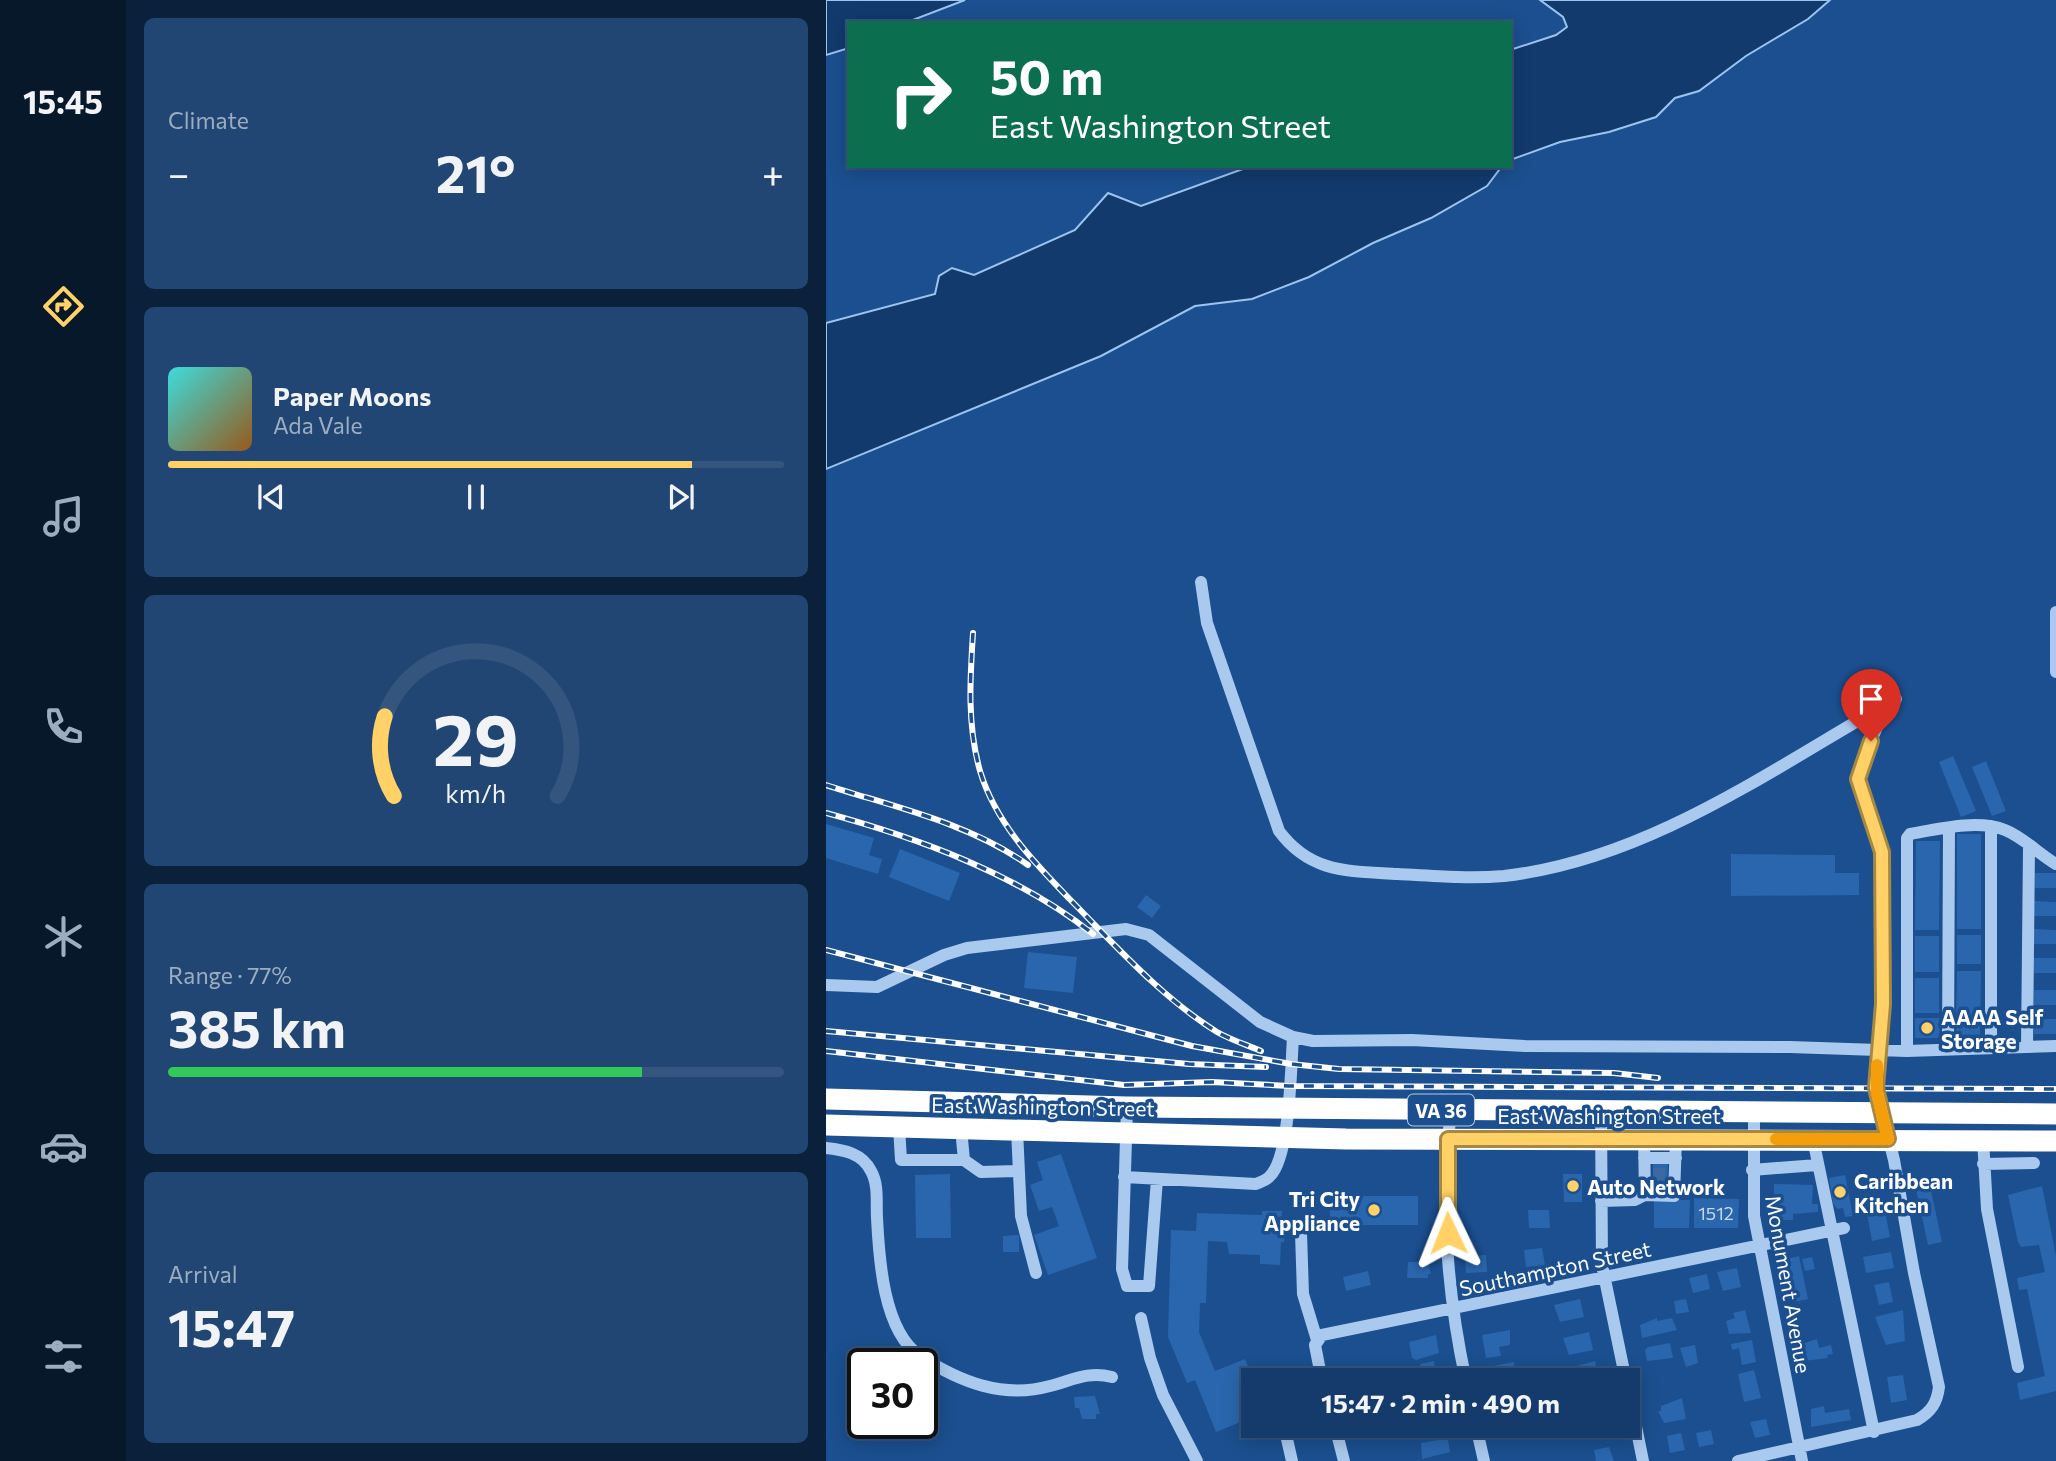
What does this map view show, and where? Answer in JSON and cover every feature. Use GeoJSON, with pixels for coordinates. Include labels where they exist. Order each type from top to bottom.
{"type":"FeatureCollection","features":[{"type":"Feature","properties":{"kind":"highway","name":"East Washington Street"},"geometry":{"type":"LineString","coordinates":[[826,1099],[1127,1107],[1451,1111],[2056,1114]]}},
{"type":"Feature","properties":{"kind":"highway","name":"East Washington Street"},"geometry":{"type":"LineString","coordinates":[[826,1125],[1285,1137],[1601,1139],[1644,1149],[1676,1149],[1784,1139],[2056,1140]]}},
{"type":"Feature","properties":{"kind":"street"},"geometry":{"type":"LineString","coordinates":[[1201,582],[1207,623],[1279,831],[1302,856],[1348,871],[1451,877],[1504,876],[1619,847],[1667,829],[1896,699],[1881,718],[1861,764],[1858,779],[1878,834],[1884,872],[1883,1004],[1877,1093],[1939,1387],[1933,1407],[1926,1415],[1801,1455],[1738,1461]]}},
{"type":"Feature","properties":{"kind":"street"},"geometry":{"type":"LineString","coordinates":[[2056,612],[2056,672]]}},
{"type":"Feature","properties":{"kind":"street"},"geometry":{"type":"LineString","coordinates":[[1907,1051],[1907,838],[1910,834],[1991,826],[2016,835],[2056,864]]}},
{"type":"Feature","properties":{"kind":"street"},"geometry":{"type":"LineString","coordinates":[[1991,826],[1991,1048]]}},
{"type":"Feature","properties":{"kind":"street"},"geometry":{"type":"LineString","coordinates":[[1948,1050],[1949,829]]}},
{"type":"Feature","properties":{"kind":"street"},"geometry":{"type":"LineString","coordinates":[[2027,1047],[2029,847]]}},
{"type":"Feature","properties":{"kind":"street"},"geometry":{"type":"LineString","coordinates":[[826,985],[877,987],[944,955],[967,948],[1126,929],[1149,935],[1240,1009],[1293,1037],[1336,1042],[1412,1040],[1525,1046],[1790,1047],[1878,1051],[2056,1045]]}},
{"type":"Feature","properties":{"kind":"street"},"geometry":{"type":"LineString","coordinates":[[1124,1177],[1256,1184],[1270,1177],[1278,1165],[1285,1137],[1293,1037]]}},
{"type":"Feature","properties":{"kind":"street"},"geometry":{"type":"LineString","coordinates":[[1127,1107],[1122,1269],[1127,1286],[1149,1286],[1157,1179]]}},
{"type":"Feature","properties":{"kind":"street"},"geometry":{"type":"LineString","coordinates":[[1451,1111],[1448,1139],[1451,1309],[1463,1368]]}},
{"type":"Feature","properties":{"kind":"street"},"geometry":{"type":"LineString","coordinates":[[1601,1111],[1604,1278],[1623,1368]]}},
{"type":"Feature","properties":{"kind":"street","name":"Monument Avenue"},"geometry":{"type":"LineString","coordinates":[[1754,1113],[1752,1170],[1758,1245],[1801,1455]]}},
{"type":"Feature","properties":{"kind":"street"},"geometry":{"type":"LineString","coordinates":[[899,1127],[901,1160],[964,1160],[981,1171],[1017,1171]]}},
{"type":"Feature","properties":{"kind":"street"},"geometry":{"type":"LineString","coordinates":[[961,1129],[964,1160]]}},
{"type":"Feature","properties":{"kind":"street"},"geometry":{"type":"LineString","coordinates":[[1017,1130],[1021,1216],[1036,1273]]}},
{"type":"Feature","properties":{"kind":"street"},"geometry":{"type":"LineString","coordinates":[[1784,1139],[1787,1167]]}},
{"type":"Feature","properties":{"kind":"street"},"geometry":{"type":"LineString","coordinates":[[1813,1139],[1830,1231],[1874,1432]]}},
{"type":"Feature","properties":{"kind":"street"},"geometry":{"type":"LineString","coordinates":[[1983,1139],[1983,1164],[2000,1286],[2018,1367]]}},
{"type":"Feature","properties":{"kind":"street"},"geometry":{"type":"LineString","coordinates":[[826,1149],[857,1156],[872,1172],[876,1185],[878,1256],[885,1289],[903,1337],[920,1356],[994,1390],[1031,1390],[1089,1374],[1112,1377]]}},
{"type":"Feature","properties":{"kind":"street"},"geometry":{"type":"LineString","coordinates":[[1644,1149],[1649,1175],[1645,1195]]}},
{"type":"Feature","properties":{"kind":"street"},"geometry":{"type":"LineString","coordinates":[[1601,1202],[1635,1200],[1645,1195],[1674,1196],[1671,1174],[1676,1149]]}},
{"type":"Feature","properties":{"kind":"street"},"geometry":{"type":"LineString","coordinates":[[1983,1164],[2034,1163]]}},
{"type":"Feature","properties":{"kind":"street"},"geometry":{"type":"LineString","coordinates":[[1752,1170],[1817,1165]]}},
{"type":"Feature","properties":{"kind":"street","name":"Southampton Street"},"geometry":{"type":"LineString","coordinates":[[1317,1340],[1322,1335],[1844,1228]]}},
{"type":"Feature","properties":{"kind":"street"},"geometry":{"type":"LineString","coordinates":[[1301,1234],[1303,1294],[1317,1340],[1320,1368]]}},
{"type":"Feature","properties":{"kind":"street"},"geometry":{"type":"LineString","coordinates":[[1141,1318],[1150,1358],[1163,1395],[1197,1461]]}},
{"type":"Feature","properties":{"kind":"street"},"geometry":{"type":"LineString","coordinates":[[1287,1438],[1292,1461]]}},
{"type":"Feature","properties":{"kind":"street"},"geometry":{"type":"LineString","coordinates":[[1338,1438],[1344,1461]]}},
{"type":"Feature","properties":{"kind":"street"},"geometry":{"type":"LineString","coordinates":[[1479,1438],[1484,1461]]}},
{"type":"Feature","properties":{"kind":"street"},"geometry":{"type":"LineString","coordinates":[[1638,1438],[1643,1461]]}},
{"type":"Feature","properties":{"kind":"water"},"geometry":{"type":"Polygon","coordinates":[[[826,0],[965,0],[910,21],[847,21],[847,49],[826,55],[826,0]]]}},
{"type":"Feature","properties":{"kind":"water"},"geometry":{"type":"Polygon","coordinates":[[[1540,0],[1830,0],[1808,19],[1746,56],[1699,91],[1675,98],[1656,117],[1609,132],[1560,142],[1512,159],[1512,49],[1556,35],[1567,27],[1563,17],[1540,0]]]}},
{"type":"Feature","properties":{"kind":"water"},"geometry":{"type":"Polygon","coordinates":[[[1246,168],[1500,168],[1487,186],[1431,218],[1373,243],[1309,277],[1252,299],[1195,306],[1101,356],[826,469],[826,323],[935,294],[939,276],[952,268],[974,275],[1075,230],[1108,193],[1141,206],[1246,168]]]}},
{"type":"Feature","properties":{"kind":"building"},"geometry":{"type":"Polygon","coordinates":[[[1953,756],[1976,811],[1961,817],[1939,762],[1953,756]]]}},
{"type":"Feature","properties":{"kind":"building"},"geometry":{"type":"Polygon","coordinates":[[[1986,761],[2006,811],[1992,816],[1972,767],[1986,761]]]}},
{"type":"Feature","properties":{"kind":"building"},"geometry":{"type":"Polygon","coordinates":[[[826,824],[874,838],[869,855],[882,859],[878,874],[826,858],[826,824]]]}},
{"type":"Feature","properties":{"kind":"building"},"geometry":{"type":"Polygon","coordinates":[[[1957,834],[1981,834],[1981,929],[1957,929],[1957,834]]]}},
{"type":"Feature","properties":{"kind":"building"},"geometry":{"type":"Polygon","coordinates":[[[1916,841],[1940,841],[1939,930],[1915,930],[1916,841]]]}},
{"type":"Feature","properties":{"kind":"building"},"geometry":{"type":"Polygon","coordinates":[[[900,849],[960,873],[949,901],[889,877],[900,849]]]}},
{"type":"Feature","properties":{"kind":"building"},"geometry":{"type":"Polygon","coordinates":[[[1731,854],[1835,855],[1835,873],[1859,873],[1859,895],[1731,896],[1731,854]]]}},
{"type":"Feature","properties":{"kind":"building"},"geometry":{"type":"Polygon","coordinates":[[[2035,873],[2056,873],[2056,888],[2035,888],[2035,873]]]}},
{"type":"Feature","properties":{"kind":"building"},"geometry":{"type":"Polygon","coordinates":[[[1146,895],[1161,906],[1152,918],[1137,907],[1146,895]]]}},
{"type":"Feature","properties":{"kind":"building"},"geometry":{"type":"Polygon","coordinates":[[[2034,901],[2056,902],[2056,916],[2034,916],[2034,901]]]}},
{"type":"Feature","properties":{"kind":"building"},"geometry":{"type":"Polygon","coordinates":[[[2034,929],[2056,930],[2056,944],[2034,944],[2034,929]]]}},
{"type":"Feature","properties":{"kind":"building"},"geometry":{"type":"Polygon","coordinates":[[[1957,935],[1981,935],[1981,964],[1957,964],[1957,935]]]}},
{"type":"Feature","properties":{"kind":"building"},"geometry":{"type":"Polygon","coordinates":[[[1915,936],[1939,936],[1939,972],[1915,972],[1915,936]]]}},
{"type":"Feature","properties":{"kind":"building"},"geometry":{"type":"Polygon","coordinates":[[[1028,952],[1077,957],[1073,993],[1024,988],[1028,952]]]}},
{"type":"Feature","properties":{"kind":"building"},"geometry":{"type":"Polygon","coordinates":[[[2034,958],[2056,958],[2056,973],[2034,973],[2034,958]]]}},
{"type":"Feature","properties":{"kind":"building"},"geometry":{"type":"Polygon","coordinates":[[[1957,971],[1981,971],[1980,1035],[1956,1035],[1957,971]]]}},
{"type":"Feature","properties":{"kind":"building"},"geometry":{"type":"Polygon","coordinates":[[[1915,978],[1939,978],[1939,1013],[1915,1013],[1915,978]]]}},
{"type":"Feature","properties":{"kind":"building"},"geometry":{"type":"Polygon","coordinates":[[[2034,990],[2056,990],[2056,1005],[2034,1005],[2034,990]]]}},
{"type":"Feature","properties":{"kind":"building","name":"AAAA Self Storage"},"geometry":{"type":"Polygon","coordinates":[[[1915,1018],[1940,1018],[1939,1038],[1915,1038],[1915,1018]]]}},
{"type":"Feature","properties":{"kind":"building"},"geometry":{"type":"Polygon","coordinates":[[[2034,1019],[2056,1019],[2056,1034],[2034,1034],[2034,1019]]]}},
{"type":"Feature","properties":{"kind":"building"},"geometry":{"type":"Polygon","coordinates":[[[1061,1154],[1097,1258],[1048,1275],[1034,1235],[1059,1226],[1052,1207],[1039,1211],[1030,1185],[1043,1180],[1037,1162],[1061,1154]]]}},
{"type":"Feature","properties":{"kind":"building"},"geometry":{"type":"Polygon","coordinates":[[[1653,1161],[1668,1161],[1667,1193],[1653,1192],[1653,1161]]]}},
{"type":"Feature","properties":{"kind":"building"},"geometry":{"type":"Polygon","coordinates":[[[950,1174],[951,1238],[916,1238],[915,1175],[950,1174]]]}},
{"type":"Feature","properties":{"kind":"building","name":"Auto Network"},"geometry":{"type":"Polygon","coordinates":[[[1563,1174],[1582,1174],[1582,1202],[1564,1202],[1563,1174]]]}},
{"type":"Feature","properties":{"kind":"building"},"geometry":{"type":"Polygon","coordinates":[[[1845,1175],[1853,1216],[1845,1217],[1843,1208],[1837,1209],[1833,1203],[1829,1178],[1845,1175]]]}},
{"type":"Feature","properties":{"kind":"building"},"geometry":{"type":"Polygon","coordinates":[[[1928,1177],[1942,1242],[1928,1245],[1914,1180],[1928,1177]]]}},
{"type":"Feature","properties":{"kind":"building"},"geometry":{"type":"Polygon","coordinates":[[[1774,1184],[1813,1185],[1812,1204],[1818,1204],[1818,1212],[1793,1214],[1793,1220],[1774,1220],[1774,1184]]]}},
{"type":"Feature","properties":{"kind":"building"},"geometry":{"type":"Polygon","coordinates":[[[2042,1186],[2056,1256],[2056,1391],[2020,1400],[2017,1383],[2045,1376],[2027,1289],[2019,1290],[2017,1278],[2045,1272],[2039,1245],[2021,1247],[2018,1242],[2008,1195],[2042,1186]]]}},
{"type":"Feature","properties":{"kind":"building","name":"Tri City Appliance"},"geometry":{"type":"Polygon","coordinates":[[[1330,1196],[1418,1196],[1418,1225],[1330,1225],[1330,1196]]]}},
{"type":"Feature","properties":{"kind":"building"},"geometry":{"type":"Polygon","coordinates":[[[1694,1198],[1739,1199],[1738,1228],[1694,1228],[1694,1198]]]}},
{"type":"Feature","properties":{"kind":"building"},"geometry":{"type":"Polygon","coordinates":[[[1654,1200],[1690,1200],[1689,1228],[1654,1228],[1654,1200]]]}},
{"type":"Feature","properties":{"kind":"building"},"geometry":{"type":"Polygon","coordinates":[[[1528,1210],[1549,1210],[1550,1228],[1529,1228],[1528,1210]]]}},
{"type":"Feature","properties":{"kind":"building"},"geometry":{"type":"Polygon","coordinates":[[[1262,1211],[1282,1211],[1281,1228],[1288,1228],[1284,1242],[1281,1242],[1280,1265],[1260,1264],[1260,1255],[1229,1254],[1227,1242],[1208,1241],[1206,1303],[1200,1303],[1199,1332],[1215,1371],[1245,1359],[1249,1368],[1241,1368],[1241,1422],[1216,1432],[1195,1380],[1187,1383],[1168,1337],[1171,1230],[1196,1231],[1197,1213],[1262,1215],[1262,1211]]]}},
{"type":"Feature","properties":{"kind":"building"},"geometry":{"type":"Polygon","coordinates":[[[1885,1211],[1890,1237],[1872,1241],[1867,1214],[1885,1211]]]}},
{"type":"Feature","properties":{"kind":"building"},"geometry":{"type":"Polygon","coordinates":[[[1019,1235],[1019,1252],[1003,1252],[1003,1236],[1019,1235]]]}},
{"type":"Feature","properties":{"kind":"building"},"geometry":{"type":"Polygon","coordinates":[[[1542,1248],[1545,1265],[1526,1267],[1524,1250],[1542,1248]]]}},
{"type":"Feature","properties":{"kind":"building"},"geometry":{"type":"Polygon","coordinates":[[[1891,1252],[1894,1268],[1866,1273],[1863,1257],[1891,1252]]]}},
{"type":"Feature","properties":{"kind":"building"},"geometry":{"type":"Polygon","coordinates":[[[1486,1255],[1487,1272],[1466,1273],[1465,1256],[1486,1255]]]}},
{"type":"Feature","properties":{"kind":"building"},"geometry":{"type":"Polygon","coordinates":[[[1799,1256],[1808,1299],[1794,1302],[1783,1260],[1799,1256]]]}},
{"type":"Feature","properties":{"kind":"building"},"geometry":{"type":"Polygon","coordinates":[[[1812,1257],[1815,1269],[1805,1271],[1802,1259],[1812,1257]]]}},
{"type":"Feature","properties":{"kind":"building"},"geometry":{"type":"Polygon","coordinates":[[[1408,1262],[1428,1262],[1431,1274],[1428,1274],[1428,1278],[1407,1278],[1408,1262]]]}},
{"type":"Feature","properties":{"kind":"building"},"geometry":{"type":"Polygon","coordinates":[[[1737,1268],[1741,1287],[1723,1291],[1717,1272],[1737,1268]]]}},
{"type":"Feature","properties":{"kind":"building"},"geometry":{"type":"Polygon","coordinates":[[[1368,1271],[1371,1285],[1346,1291],[1343,1277],[1368,1271]]]}},
{"type":"Feature","properties":{"kind":"building"},"geometry":{"type":"Polygon","coordinates":[[[1707,1274],[1710,1289],[1693,1293],[1689,1278],[1707,1274]]]}},
{"type":"Feature","properties":{"kind":"building"},"geometry":{"type":"Polygon","coordinates":[[[1889,1282],[1893,1302],[1879,1305],[1874,1285],[1889,1282]]]}},
{"type":"Feature","properties":{"kind":"building"},"geometry":{"type":"Polygon","coordinates":[[[1580,1299],[1584,1317],[1560,1322],[1554,1305],[1580,1299]]]}},
{"type":"Feature","properties":{"kind":"building"},"geometry":{"type":"Polygon","coordinates":[[[1686,1299],[1689,1312],[1676,1314],[1674,1301],[1686,1299]]]}},
{"type":"Feature","properties":{"kind":"building"},"geometry":{"type":"Polygon","coordinates":[[[1745,1310],[1751,1333],[1729,1334],[1726,1321],[1735,1318],[1733,1313],[1745,1310]]]}},
{"type":"Feature","properties":{"kind":"building"},"geometry":{"type":"Polygon","coordinates":[[[1903,1310],[1905,1341],[1886,1345],[1875,1317],[1903,1310]]]}},
{"type":"Feature","properties":{"kind":"building"},"geometry":{"type":"Polygon","coordinates":[[[1657,1318],[1657,1321],[1672,1318],[1677,1330],[1642,1338],[1640,1325],[1657,1318]]]}},
{"type":"Feature","properties":{"kind":"building"},"geometry":{"type":"Polygon","coordinates":[[[1510,1330],[1510,1345],[1499,1347],[1501,1356],[1486,1358],[1482,1335],[1510,1330]]]}},
{"type":"Feature","properties":{"kind":"building"},"geometry":{"type":"Polygon","coordinates":[[[1589,1332],[1593,1350],[1569,1355],[1563,1338],[1589,1332]]]}},
{"type":"Feature","properties":{"kind":"building"},"geometry":{"type":"Polygon","coordinates":[[[1436,1335],[1439,1353],[1416,1360],[1412,1358],[1409,1342],[1436,1335]]]}},
{"type":"Feature","properties":{"kind":"building"},"geometry":{"type":"Polygon","coordinates":[[[1817,1339],[1819,1348],[1831,1345],[1833,1354],[1827,1355],[1828,1358],[1804,1361],[1803,1354],[1798,1355],[1796,1346],[1817,1339]]]}},
{"type":"Feature","properties":{"kind":"building"},"geometry":{"type":"Polygon","coordinates":[[[1752,1340],[1756,1362],[1742,1365],[1739,1348],[1732,1350],[1731,1344],[1752,1340]]]}},
{"type":"Feature","properties":{"kind":"building"},"geometry":{"type":"Polygon","coordinates":[[[1670,1343],[1673,1358],[1647,1361],[1645,1350],[1648,1347],[1670,1343]]]}},
{"type":"Feature","properties":{"kind":"building"},"geometry":{"type":"Polygon","coordinates":[[[1695,1345],[1698,1363],[1686,1367],[1680,1348],[1695,1345]]]}},
{"type":"Feature","properties":{"kind":"building"},"geometry":{"type":"Polygon","coordinates":[[[1434,1361],[1435,1368],[1421,1368],[1420,1364],[1434,1361]]]}},
{"type":"Feature","properties":{"kind":"building"},"geometry":{"type":"Polygon","coordinates":[[[1595,1361],[1597,1368],[1569,1368],[1595,1361]]]}},
{"type":"Feature","properties":{"kind":"building"},"geometry":{"type":"Polygon","coordinates":[[[1514,1362],[1514,1368],[1488,1367],[1514,1362]]]}},
{"type":"Feature","properties":{"kind":"building"},"geometry":{"type":"Polygon","coordinates":[[[1754,1370],[1761,1398],[1744,1402],[1738,1374],[1754,1370]]]}},
{"type":"Feature","properties":{"kind":"building"},"geometry":{"type":"Polygon","coordinates":[[[1903,1375],[1907,1400],[1891,1403],[1887,1377],[1903,1375]]]}},
{"type":"Feature","properties":{"kind":"building"},"geometry":{"type":"Polygon","coordinates":[[[1095,1396],[1100,1414],[1096,1414],[1096,1419],[1082,1419],[1079,1408],[1075,1408],[1074,1397],[1095,1396]]]}},
{"type":"Feature","properties":{"kind":"building"},"geometry":{"type":"Polygon","coordinates":[[[1682,1398],[1686,1419],[1664,1423],[1658,1411],[1661,1411],[1661,1406],[1682,1398]]]}},
{"type":"Feature","properties":{"kind":"building"},"geometry":{"type":"Polygon","coordinates":[[[1824,1406],[1825,1413],[1849,1409],[1851,1420],[1811,1427],[1811,1409],[1824,1406]]]}},
{"type":"Feature","properties":{"kind":"building"},"geometry":{"type":"Polygon","coordinates":[[[1766,1419],[1770,1435],[1755,1438],[1750,1422],[1766,1419]]]}},
{"type":"Feature","properties":{"kind":"building"},"geometry":{"type":"Polygon","coordinates":[[[1711,1430],[1714,1444],[1699,1447],[1696,1433],[1711,1430]]]}},
{"type":"Feature","properties":{"kind":"building"},"geometry":{"type":"Polygon","coordinates":[[[1681,1433],[1685,1450],[1670,1453],[1667,1436],[1681,1433]]]}},
{"type":"Feature","properties":{"kind":"building"},"geometry":{"type":"Polygon","coordinates":[[[1448,1440],[1450,1452],[1422,1459],[1421,1443],[1448,1440]]]}},
{"type":"Feature","properties":{"kind":"building"},"geometry":{"type":"Polygon","coordinates":[[[1609,1447],[1614,1461],[1596,1461],[1594,1450],[1609,1447]]]}},
{"type":"Feature","properties":{"kind":"tunnel"},"geometry":{"type":"LineString","coordinates":[[1653,1174],[1667,1174]]}},
{"type":"Feature","properties":{"kind":"railway"},"geometry":{"type":"LineString","coordinates":[[973,633],[971,702],[976,754],[988,793],[1011,833],[1057,886],[1166,994],[1217,1032],[1261,1051]]}},
{"type":"Feature","properties":{"kind":"railway"},"geometry":{"type":"LineString","coordinates":[[826,785],[956,827],[1005,850],[1028,865]]}},
{"type":"Feature","properties":{"kind":"railway"},"geometry":{"type":"LineString","coordinates":[[826,813],[896,834],[966,860],[1032,893],[1093,934]]}},
{"type":"Feature","properties":{"kind":"railway"},"geometry":{"type":"LineString","coordinates":[[826,950],[1192,1046],[1291,1064],[1339,1069],[1614,1073],[1658,1078]]}},
{"type":"Feature","properties":{"kind":"railway"},"geometry":{"type":"LineString","coordinates":[[826,1031],[1189,1064],[1266,1067]]}},
{"type":"Feature","properties":{"kind":"railway"},"geometry":{"type":"LineString","coordinates":[[826,1051],[1124,1085],[1212,1082],[1289,1086],[2056,1089]]}},
{"type":"Feature","properties":{"kind":"slow traffic"},"geometry":{"type":"LineString","coordinates":[[1776,1139],[1888,1139],[1877,1093],[1877,1065]]}},
{"type":"Feature","properties":{"kind":"place","name":"AAAA Self Storage"},"geometry":{"type":"Point","coordinates":[1927,1028]}},
{"type":"Feature","properties":{"kind":"place","name":"Auto Network"},"geometry":{"type":"Point","coordinates":[1573,1186]}},
{"type":"Feature","properties":{"kind":"place","name":"Caribbean Kitchen"},"geometry":{"type":"Point","coordinates":[1840,1192]}},
{"type":"Feature","properties":{"kind":"place","name":"Tri City Appliance"},"geometry":{"type":"Point","coordinates":[1374,1210]}},
{"type":"Feature","properties":{"kind":"route"},"geometry":{"type":"LineString","coordinates":[[1448,1233],[1448,1139],[1888,1139],[1876,1088],[1883,1004],[1884,872],[1878,834],[1860,792],[1858,779],[1871,741]]}}]}
